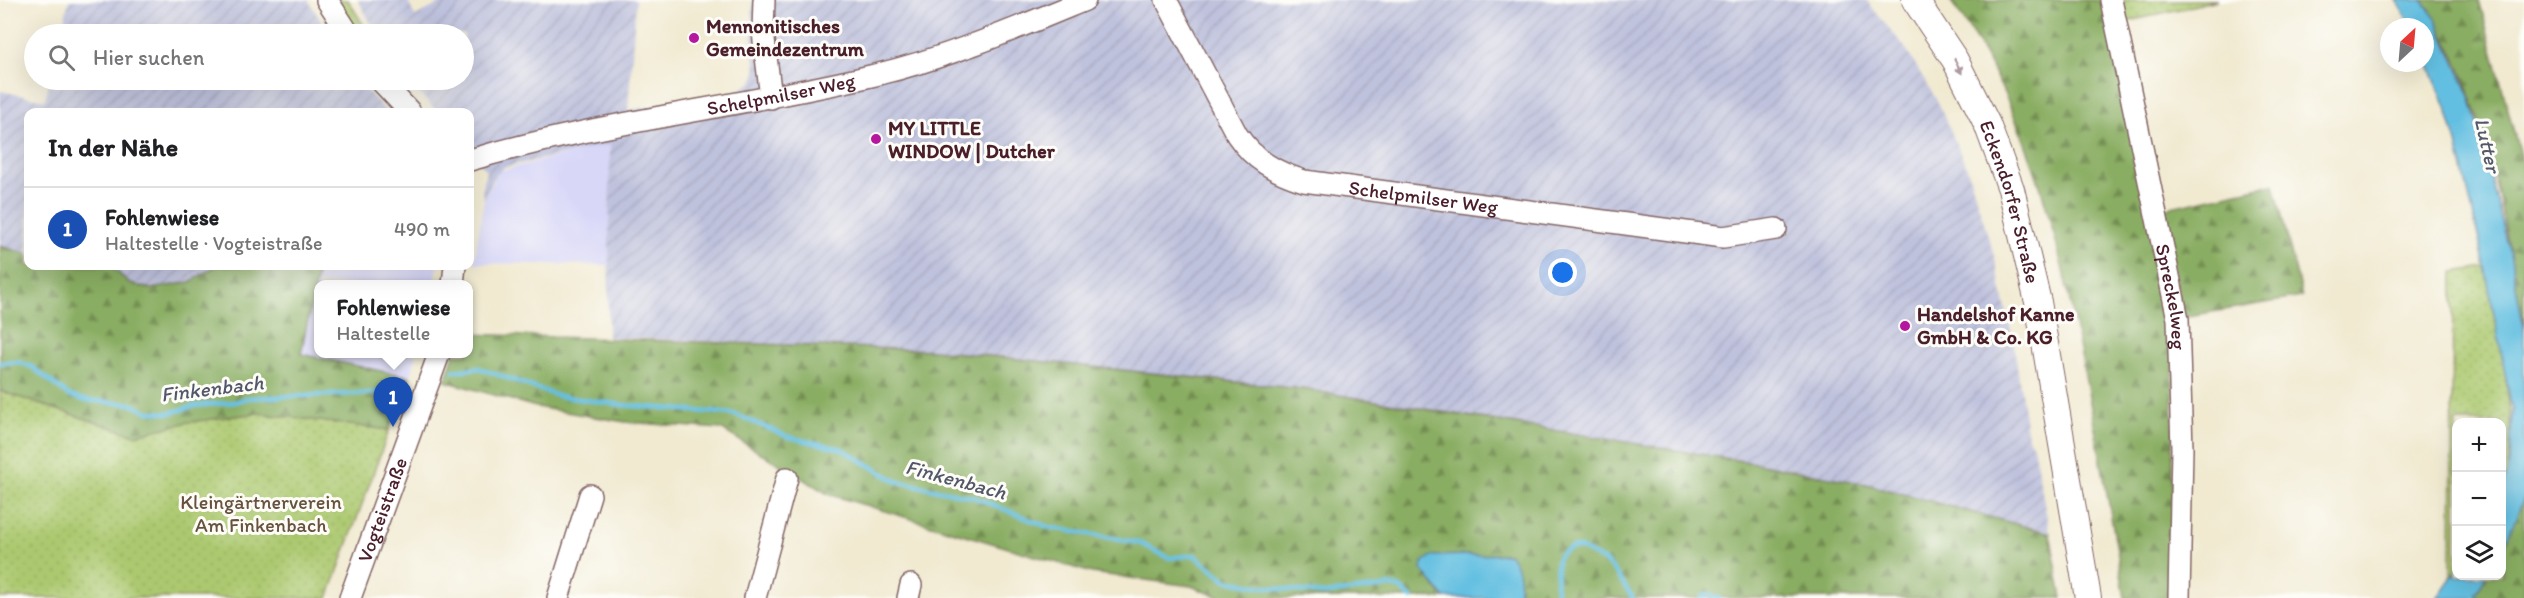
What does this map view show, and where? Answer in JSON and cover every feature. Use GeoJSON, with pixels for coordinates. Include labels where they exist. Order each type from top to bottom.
{"type":"FeatureCollection","features":[{"type":"Feature","properties":{"kind":"main road","name":"Eckendorfer Straße"},"geometry":{"type":"LineString","coordinates":[[1915,0],[1956,60],[1987,124],[2011,189],[2038,302],[2088,598]]}},
{"type":"Feature","properties":{"kind":"main road","name":"Eckendorfer Straße"},"geometry":{"type":"LineString","coordinates":[[1935,0],[1970,50],[2003,116],[2027,183],[2054,300],[2105,598]]}},
{"type":"Feature","properties":{"kind":"street"},"geometry":{"type":"LineString","coordinates":[[327,0],[343,24]]}},
{"type":"Feature","properties":{"kind":"street"},"geometry":{"type":"LineString","coordinates":[[764,0],[763,32],[771,98]]}},
{"type":"Feature","properties":{"kind":"street","name":"Schelpmilser Weg"},"geometry":{"type":"LineString","coordinates":[[474,159],[534,141],[771,98],[877,75],[978,44],[1085,0]]}},
{"type":"Feature","properties":{"kind":"street","name":"Schelpmilser Weg"},"geometry":{"type":"LineString","coordinates":[[1166,0],[1248,152],[1281,174],[1304,181],[1723,237],[1776,229]]}},
{"type":"Feature","properties":{"kind":"street","name":"Spreckelweg"},"geometry":{"type":"LineString","coordinates":[[2111,0],[2178,320],[2182,386],[2179,598]]}},
{"type":"Feature","properties":{"kind":"street"},"geometry":{"type":"LineString","coordinates":[[389,90],[406,108]]}},
{"type":"Feature","properties":{"kind":"street","name":"Vogteistraße"},"geometry":{"type":"LineString","coordinates":[[350,598],[438,358]]}},
{"type":"Feature","properties":{"kind":"street"},"geometry":{"type":"LineString","coordinates":[[755,598],[787,478]]}},
{"type":"Feature","properties":{"kind":"street"},"geometry":{"type":"LineString","coordinates":[[558,598],[590,495]]}},
{"type":"Feature","properties":{"kind":"shaded area"},"geometry":{"type":"Polygon","coordinates":[[[69,0],[308,0],[323,24],[63,24],[69,0]]]}},
{"type":"Feature","properties":{"kind":"shaded area"},"geometry":{"type":"Polygon","coordinates":[[[358,0],[407,0],[415,16],[448,0],[636,0],[628,110],[731,95],[752,82],[756,72],[752,30],[753,0],[1866,0],[1906,49],[1939,104],[1967,168],[1994,255],[2014,345],[2028,438],[2033,445],[2050,533],[1866,484],[1761,464],[1302,389],[933,350],[608,337],[610,144],[504,167],[494,177],[484,199],[482,192],[486,171],[474,156],[474,108],[434,108],[416,90],[474,90],[474,24],[371,24],[358,0]]]}},
{"type":"Feature","properties":{"kind":"shaded area"},"geometry":{"type":"Polygon","coordinates":[[[48,90],[366,90],[383,108],[24,108],[24,253],[0,246],[0,91],[45,100],[48,90]]]}},
{"type":"Feature","properties":{"kind":"shaded area"},"geometry":{"type":"Polygon","coordinates":[[[610,143],[609,265],[474,263],[484,199],[499,171],[610,143]]]}},
{"type":"Feature","properties":{"kind":"shaded area"},"geometry":{"type":"Polygon","coordinates":[[[115,270],[210,270],[190,282],[151,289],[131,284],[115,270]]]}},
{"type":"Feature","properties":{"kind":"shaded area"},"geometry":{"type":"Polygon","coordinates":[[[318,270],[437,270],[436,280],[316,280],[318,270]]]}},
{"type":"Feature","properties":{"kind":"shaded area"},"geometry":{"type":"Polygon","coordinates":[[[314,290],[314,357],[301,354],[314,290]]]}},
{"type":"Feature","properties":{"kind":"shaded area"},"geometry":{"type":"Polygon","coordinates":[[[320,358],[416,358],[410,377],[320,358]]]}},
{"type":"Feature","properties":{"kind":"green space"},"geometry":{"type":"Polygon","coordinates":[[[336,0],[348,0],[363,24],[352,24],[336,0]]]}},
{"type":"Feature","properties":{"kind":"green space"},"geometry":{"type":"Polygon","coordinates":[[[1950,0],[2107,0],[2174,310],[2171,598],[2125,598],[2078,340],[2055,238],[2023,138],[2003,90],[1979,44],[1950,0]]]}},
{"type":"Feature","properties":{"kind":"green space"},"geometry":{"type":"Polygon","coordinates":[[[2116,0],[2217,0],[2121,23],[2116,0]]]}},
{"type":"Feature","properties":{"kind":"green space"},"geometry":{"type":"Polygon","coordinates":[[[2422,0],[2479,0],[2524,170],[2524,329],[2490,158],[2462,74],[2422,0]]]}},
{"type":"Feature","properties":{"kind":"green space"},"geometry":{"type":"Polygon","coordinates":[[[2274,184],[2302,297],[2183,317],[2162,209],[2274,184]]]}},
{"type":"Feature","properties":{"kind":"green space"},"geometry":{"type":"Polygon","coordinates":[[[0,246],[24,253],[24,270],[115,270],[131,284],[151,289],[190,282],[210,270],[318,270],[316,280],[314,280],[314,290],[301,354],[410,377],[389,430],[258,413],[189,422],[135,435],[0,391],[0,246]]]}},
{"type":"Feature","properties":{"kind":"green space"},"geometry":{"type":"Polygon","coordinates":[[[2485,267],[2506,381],[2510,440],[2506,476],[2506,418],[2452,418],[2453,272],[2485,267]]]}},
{"type":"Feature","properties":{"kind":"green space"},"geometry":{"type":"Polygon","coordinates":[[[473,334],[933,350],[1302,389],[1761,464],[1866,484],[2050,533],[2062,598],[1518,598],[1520,587],[1509,554],[1432,556],[1434,586],[1445,598],[1221,598],[1191,586],[1092,573],[828,494],[721,429],[625,422],[536,407],[445,381],[453,358],[473,358],[473,334]]]}},
{"type":"Feature","properties":{"kind":"green space","name":"Kleingärtnerverein Am Finkenbach"},"geometry":{"type":"Polygon","coordinates":[[[0,391],[135,435],[188,422],[258,413],[389,430],[328,598],[0,598],[0,391]]]}},
{"type":"Feature","properties":{"kind":"green space"},"geometry":{"type":"Polygon","coordinates":[[[2452,426],[2452,578],[2451,580],[2452,426]]]}},
{"type":"Feature","properties":{"kind":"green space"},"geometry":{"type":"Polygon","coordinates":[[[2524,498],[2524,598],[2479,598],[2474,595],[2483,580],[2506,580],[2506,541],[2524,498]]]}},
{"type":"Feature","properties":{"kind":"water"},"geometry":{"type":"Polygon","coordinates":[[[2397,0],[2422,0],[2436,19],[2471,99],[2511,258],[2524,329],[2524,498],[2506,541],[2506,476],[2510,459],[2512,410],[2485,267],[2457,143],[2432,72],[2434,72],[2434,18],[2406,18],[2397,0]]]}},
{"type":"Feature","properties":{"kind":"water"},"geometry":{"type":"Polygon","coordinates":[[[1509,554],[1519,574],[1518,598],[1445,598],[1421,569],[1423,562],[1432,556],[1509,554]]]}},
{"type":"Feature","properties":{"kind":"water"},"geometry":{"type":"Polygon","coordinates":[[[2452,577],[2452,580],[2484,580],[2475,595],[2479,598],[2437,598],[2452,577]]]}},
{"type":"Feature","properties":{"kind":"waterway","name":"Finkenbach"},"geometry":{"type":"LineString","coordinates":[[0,363],[19,362],[32,367],[68,395],[84,400],[131,404],[149,412],[170,413],[194,406],[235,402],[247,398],[375,393],[403,385]]}},
{"type":"Feature","properties":{"kind":"waterway","name":"Finkenbach"},"geometry":{"type":"LineString","coordinates":[[453,371],[479,368],[558,396],[622,405],[734,414],[789,437],[842,449],[896,481],[976,498],[1048,527],[1140,543],[1169,558],[1194,555],[1226,580],[1324,594],[1393,586],[1400,588],[1411,598]]}},
{"type":"Feature","properties":{"kind":"waterway","name":"Finkenbach"},"geometry":{"type":"LineString","coordinates":[[1556,598],[1557,560],[1560,554],[1571,548],[1580,548],[1603,560],[1613,569],[1633,598]]}},
{"type":"Feature","properties":{"kind":"waterway","name":"Finkenbach"},"geometry":{"type":"LineString","coordinates":[[1701,598],[1708,594],[1719,598]]}},
{"type":"Feature","properties":{"kind":"place","name":"Mennonitisches Gemeindezentrum"},"geometry":{"type":"Point","coordinates":[694,38]}},
{"type":"Feature","properties":{"kind":"place","name":"MY LITTLE WINDOW | Dutcher"},"geometry":{"type":"Point","coordinates":[876,139]}},
{"type":"Feature","properties":{"kind":"place","name":"Handelshof Kanne GmbH & Co. KG"},"geometry":{"type":"Point","coordinates":[1905,326]}},
{"type":"Feature","properties":{"kind":"place","name":"Fohlenwiese"},"geometry":{"type":"Point","coordinates":[393,427]}},
{"type":"Feature","properties":{"kind":"water label","name":"Lutter"},"geometry":{"type":"Point","coordinates":[2488,145]}}]}
